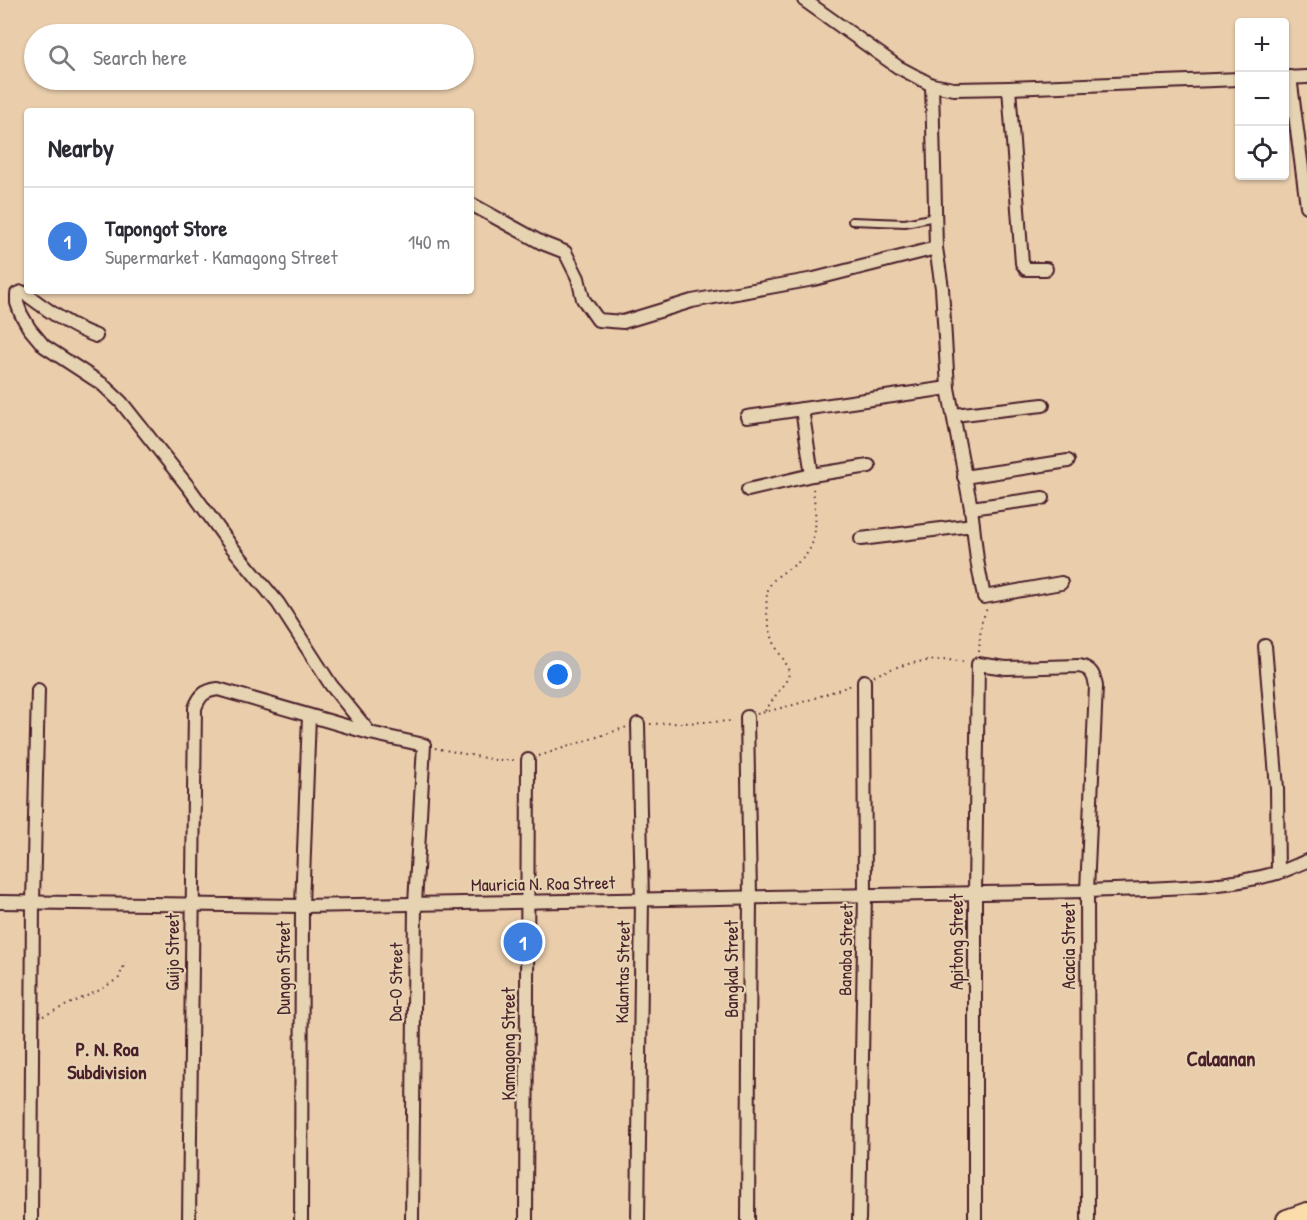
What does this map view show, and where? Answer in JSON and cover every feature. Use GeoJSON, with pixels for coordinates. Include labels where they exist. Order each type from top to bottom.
{"type":"FeatureCollection","features":[{"type":"Feature","properties":{"kind":"main road"},"geometry":{"type":"LineString","coordinates":[[1287,1220],[1307,1214]]}},
{"type":"Feature","properties":{"kind":"street"},"geometry":{"type":"LineString","coordinates":[[804,0],[898,67],[932,85],[954,89],[1009,88],[1235,79]]}},
{"type":"Feature","properties":{"kind":"street"},"geometry":{"type":"LineString","coordinates":[[1289,77],[1307,77]]}},
{"type":"Feature","properties":{"kind":"street"},"geometry":{"type":"LineString","coordinates":[[932,85],[936,248],[942,288],[948,388],[971,508],[984,597],[1061,583]]}},
{"type":"Feature","properties":{"kind":"street"},"geometry":{"type":"LineString","coordinates":[[1009,88],[1022,263],[1026,269],[1046,269]]}},
{"type":"Feature","properties":{"kind":"street"},"geometry":{"type":"LineString","coordinates":[[1289,90],[1307,206]]}},
{"type":"Feature","properties":{"kind":"street"},"geometry":{"type":"LineString","coordinates":[[474,206],[542,243],[566,252],[578,278],[583,299],[598,320],[623,322],[692,301],[814,279],[936,248]]}},
{"type":"Feature","properties":{"kind":"street"},"geometry":{"type":"LineString","coordinates":[[24,293],[17,294],[17,303],[29,328],[44,346],[102,384],[121,402],[190,489],[231,546],[278,603],[331,685],[370,733]]}},
{"type":"Feature","properties":{"kind":"street"},"geometry":{"type":"LineString","coordinates":[[26,294],[58,318],[96,336]]}},
{"type":"Feature","properties":{"kind":"street"},"geometry":{"type":"LineString","coordinates":[[747,417],[948,388]]}},
{"type":"Feature","properties":{"kind":"street"},"geometry":{"type":"LineString","coordinates":[[954,415],[1043,405]]}},
{"type":"Feature","properties":{"kind":"street"},"geometry":{"type":"LineString","coordinates":[[802,409],[812,475]]}},
{"type":"Feature","properties":{"kind":"street"},"geometry":{"type":"LineString","coordinates":[[964,477],[1068,461]]}},
{"type":"Feature","properties":{"kind":"street"},"geometry":{"type":"LineString","coordinates":[[748,490],[812,475],[869,466]]}},
{"type":"Feature","properties":{"kind":"street"},"geometry":{"type":"LineString","coordinates":[[971,508],[1043,498]]}},
{"type":"Feature","properties":{"kind":"street"},"geometry":{"type":"LineString","coordinates":[[861,539],[973,525]]}},
{"type":"Feature","properties":{"kind":"street"},"geometry":{"type":"LineString","coordinates":[[1265,646],[1277,788],[1278,873]]}},
{"type":"Feature","properties":{"kind":"street","name":"Acacia Street"},"geometry":{"type":"LineString","coordinates":[[978,664],[1006,668],[1086,667],[1092,672],[1096,686],[1087,891],[1088,1220]]}},
{"type":"Feature","properties":{"kind":"street","name":"Apitong Street"},"geometry":{"type":"LineString","coordinates":[[975,1220],[978,664]]}},
{"type":"Feature","properties":{"kind":"street","name":"Banaba Street"},"geometry":{"type":"LineString","coordinates":[[859,1220],[865,894],[864,681]]}},
{"type":"Feature","properties":{"kind":"street","name":"Guijo Street"},"geometry":{"type":"LineString","coordinates":[[189,1220],[195,708],[200,696],[208,690],[218,689],[309,716]]}},
{"type":"Feature","properties":{"kind":"street"},"geometry":{"type":"LineString","coordinates":[[31,1220],[33,902],[38,690]]}},
{"type":"Feature","properties":{"kind":"street"},"geometry":{"type":"LineString","coordinates":[[309,716],[424,745]]}},
{"type":"Feature","properties":{"kind":"street","name":"Dungon Street"},"geometry":{"type":"LineString","coordinates":[[301,1220],[302,906],[309,716]]}},
{"type":"Feature","properties":{"kind":"street","name":"Bangkal Street"},"geometry":{"type":"LineString","coordinates":[[747,717],[750,896],[748,1220]]}},
{"type":"Feature","properties":{"kind":"street","name":"Kalantas Street"},"geometry":{"type":"LineString","coordinates":[[638,724],[642,899],[638,1220]]}},
{"type":"Feature","properties":{"kind":"street","name":"Da-O Street"},"geometry":{"type":"LineString","coordinates":[[412,1220],[415,904],[424,745]]}},
{"type":"Feature","properties":{"kind":"street","name":"Kamagong Street"},"geometry":{"type":"LineString","coordinates":[[526,1220],[528,760]]}},
{"type":"Feature","properties":{"kind":"street","name":"Mauricia N. Roa Street"},"geometry":{"type":"LineString","coordinates":[[0,902],[302,906],[1087,891],[1248,880],[1278,873],[1307,861]]}},
{"type":"Feature","properties":{"kind":"lane"},"geometry":{"type":"LineString","coordinates":[[852,221],[905,223],[935,216]]}},
{"type":"Feature","properties":{"kind":"path"},"geometry":{"type":"LineString","coordinates":[[765,711],[789,674],[789,669],[776,648],[770,626],[766,605],[768,591],[774,579],[806,556],[812,545],[816,523],[812,475]]}},
{"type":"Feature","properties":{"kind":"path"},"geometry":{"type":"LineString","coordinates":[[424,745],[495,760],[528,760],[638,724],[669,725],[734,721],[797,704],[864,681],[896,666],[919,661],[943,660],[978,664],[981,624],[987,605],[984,597]]}},
{"type":"Feature","properties":{"kind":"path"},"geometry":{"type":"LineString","coordinates":[[33,1021],[100,990],[119,978],[126,962]]}},
{"type":"Feature","properties":{"kind":"place","name":"Tapongot Store"},"geometry":{"type":"Point","coordinates":[523,942]}},
{"type":"Feature","properties":{"kind":"district","name":"Calaanan"},"geometry":{"type":"Point","coordinates":[1221,1059]}},
{"type":"Feature","properties":{"kind":"district","name":"P. N. Roa Subdivision"},"geometry":{"type":"Point","coordinates":[107,1060]}}]}
